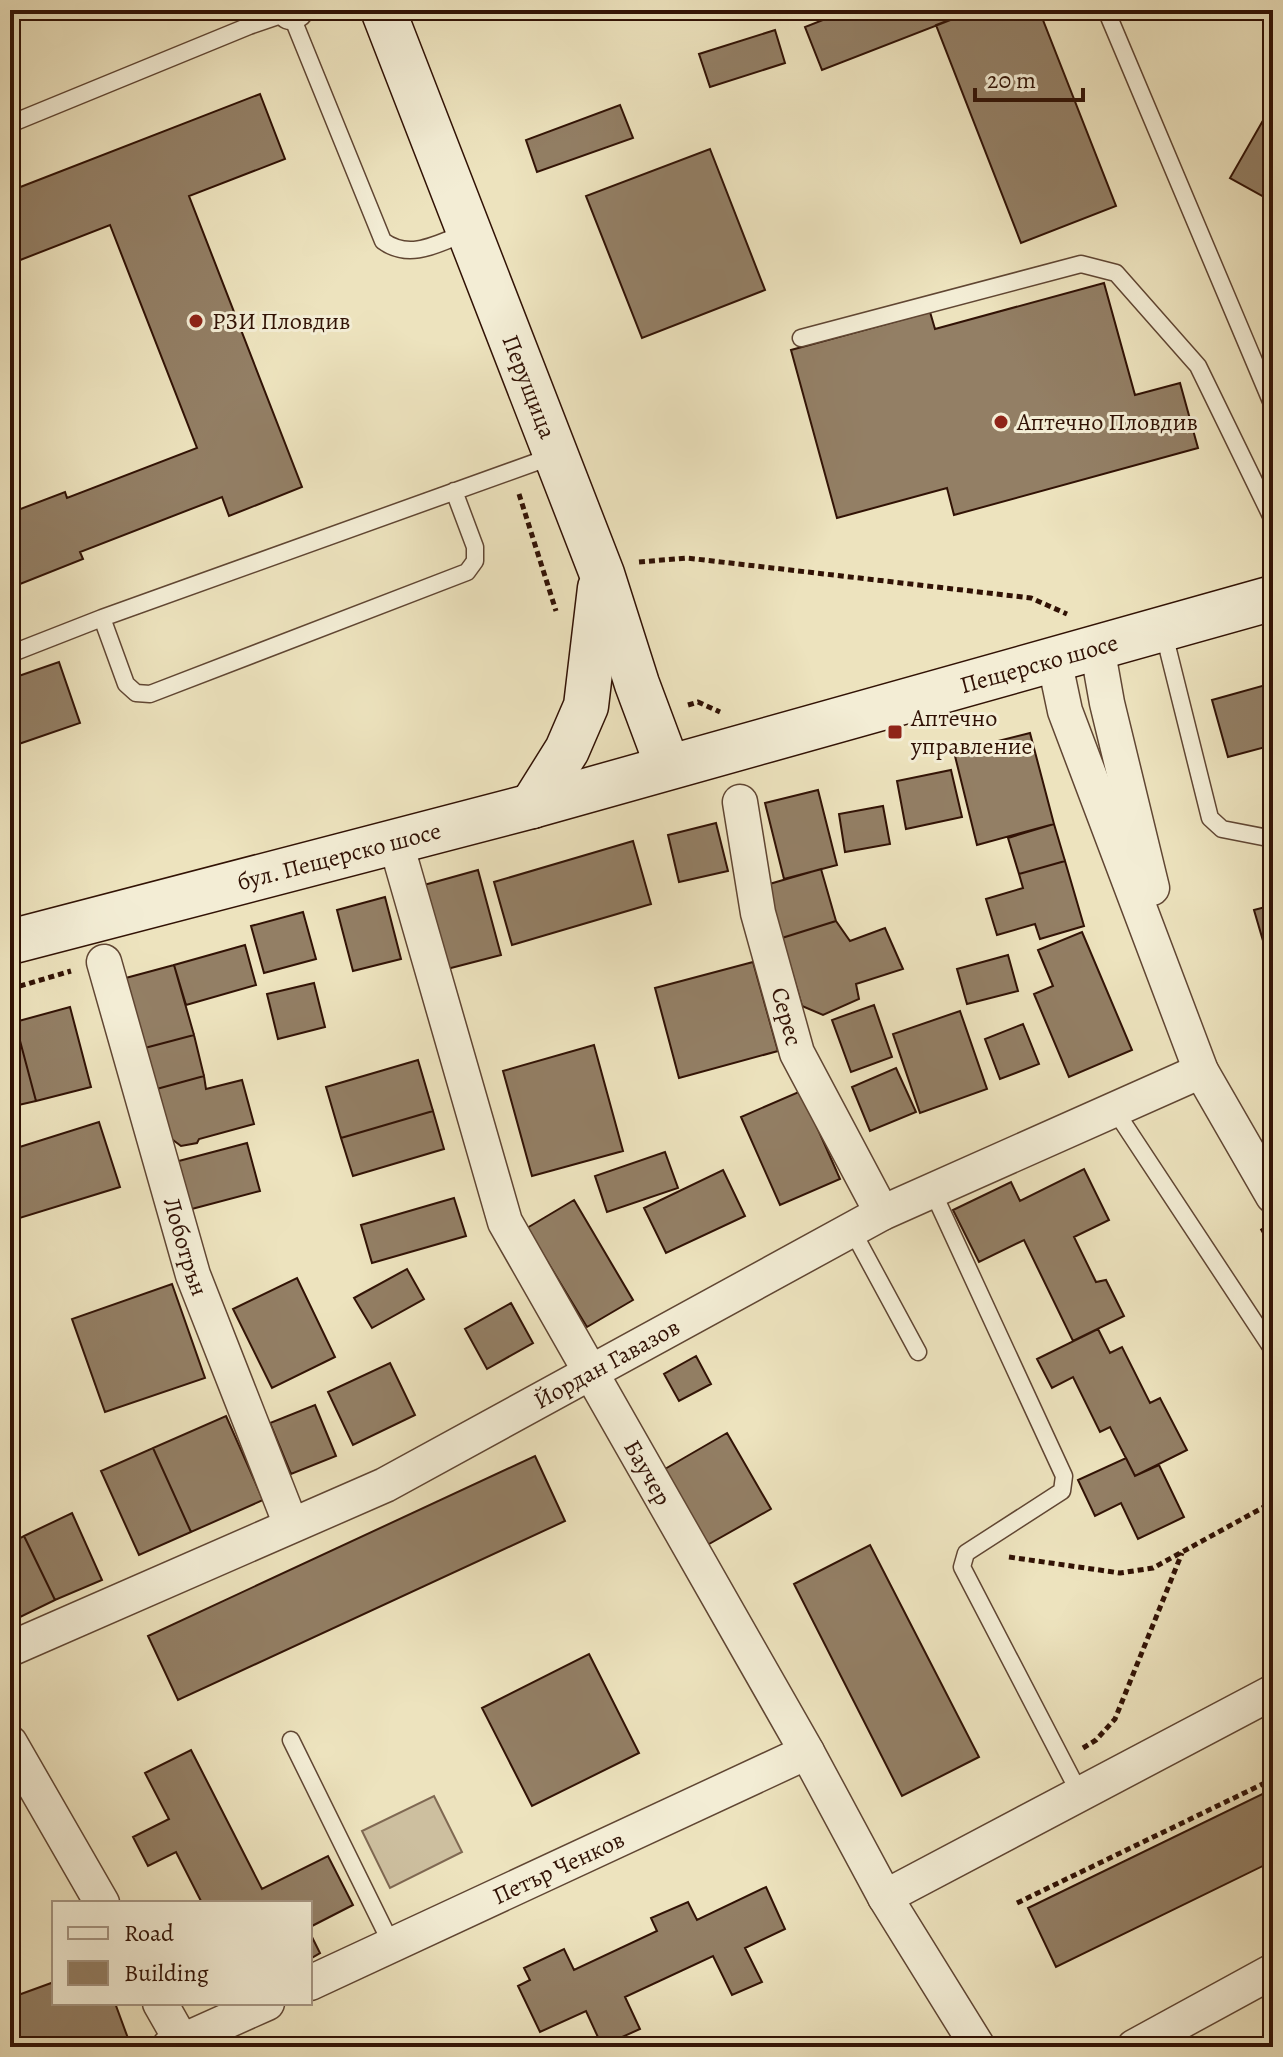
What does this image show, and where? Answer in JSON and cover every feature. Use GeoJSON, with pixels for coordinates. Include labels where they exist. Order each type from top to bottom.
{"type":"FeatureCollection","features":[{"type":"Feature","properties":{"kind":"main road","name":"Перущица"},"geometry":{"type":"LineString","coordinates":[[383,10],[602,574],[637,684],[668,767]]}},
{"type":"Feature","properties":{"kind":"main road"},"geometry":{"type":"LineString","coordinates":[[532,806],[567,750],[586,706],[602,574]]}},
{"type":"Feature","properties":{"kind":"main road","name":"Пещерско шосе"},"geometry":{"type":"LineString","coordinates":[[668,767],[1273,598]]}},
{"type":"Feature","properties":{"kind":"main road","name":"бул. Пещерско шосе"},"geometry":{"type":"LineString","coordinates":[[10,942],[92,918],[532,806],[668,767]]}},
{"type":"Feature","properties":{"kind":"street"},"geometry":{"type":"LineString","coordinates":[[1097,647],[1107,703],[1185,1024]]}},
{"type":"Feature","properties":{"kind":"street"},"geometry":{"type":"LineString","coordinates":[[1054,659],[1065,711],[1201,1071],[1273,1196]]}},
{"type":"Feature","properties":{"kind":"street","name":"Серес"},"geometry":{"type":"LineString","coordinates":[[740,802],[758,913],[797,1053],[882,1213]]}},
{"type":"Feature","properties":{"kind":"street","name":"Баучер"},"geometry":{"type":"LineString","coordinates":[[401,861],[505,1222],[807,1752],[885,1897],[978,2047]]}},
{"type":"Feature","properties":{"kind":"street","name":"Лоботрън"},"geometry":{"type":"LineString","coordinates":[[104,962],[193,1275],[291,1525]]}},
{"type":"Feature","properties":{"kind":"street","name":"Йордан Гавазов"},"geometry":{"type":"LineString","coordinates":[[10,1649],[385,1485],[882,1213],[1201,1071]]}},
{"type":"Feature","properties":{"kind":"street"},"geometry":{"type":"LineString","coordinates":[[885,1897],[1273,1692]]}},
{"type":"Feature","properties":{"kind":"street"},"geometry":{"type":"LineString","coordinates":[[11,1746],[101,1901]]}},
{"type":"Feature","properties":{"kind":"street","name":"Петър Ченков"},"geometry":{"type":"LineString","coordinates":[[312,1982],[807,1752]]}},
{"type":"Feature","properties":{"kind":"street"},"geometry":{"type":"LineString","coordinates":[[1134,2047],[1273,1971]]}},
{"type":"Feature","properties":{"kind":"street"},"geometry":{"type":"LineString","coordinates":[[161,2005],[179,2045],[263,2005]]}},
{"type":"Feature","properties":{"kind":"lane"},"geometry":{"type":"LineString","coordinates":[[1106,10],[1273,406]]}},
{"type":"Feature","properties":{"kind":"lane"},"geometry":{"type":"LineString","coordinates":[[10,124],[292,11],[383,241],[405,252],[469,232]]}},
{"type":"Feature","properties":{"kind":"lane"},"geometry":{"type":"LineString","coordinates":[[801,338],[1081,264],[1116,273],[1198,366],[1268,501],[1273,520]]}},
{"type":"Feature","properties":{"kind":"lane"},"geometry":{"type":"LineString","coordinates":[[10,654],[556,455]]}},
{"type":"Feature","properties":{"kind":"lane"},"geometry":{"type":"LineString","coordinates":[[102,618],[126,684],[136,693],[150,694],[467,572],[475,561],[475,547],[454,491]]}},
{"type":"Feature","properties":{"kind":"lane"},"geometry":{"type":"LineString","coordinates":[[1163,629],[1210,818],[1222,829],[1273,839]]}},
{"type":"Feature","properties":{"kind":"lane"},"geometry":{"type":"LineString","coordinates":[[1114,1109],[1273,1350]]}},
{"type":"Feature","properties":{"kind":"lane"},"geometry":{"type":"LineString","coordinates":[[932,1190],[1064,1476],[1062,1491],[966,1553],[962,1567],[1080,1794]]}},
{"type":"Feature","properties":{"kind":"lane"},"geometry":{"type":"LineString","coordinates":[[852,1230],[918,1352]]}},
{"type":"Feature","properties":{"kind":"lane"},"geometry":{"type":"LineString","coordinates":[[291,1740],[392,1945]]}},
{"type":"Feature","properties":{"kind":"path"},"geometry":{"type":"LineString","coordinates":[[511,471],[560,625]]}},
{"type":"Feature","properties":{"kind":"path"},"geometry":{"type":"LineString","coordinates":[[602,574],[638,562],[687,558],[1031,598],[1074,617],[1097,647]]}},
{"type":"Feature","properties":{"kind":"path"},"geometry":{"type":"LineString","coordinates":[[985,1540],[1001,1556],[1120,1573],[1153,1568],[1273,1502]]}},
{"type":"Feature","properties":{"kind":"path"},"geometry":{"type":"LineString","coordinates":[[1063,1761],[1096,1740],[1115,1719],[1183,1553]]}},
{"type":"Feature","properties":{"kind":"path"},"geometry":{"type":"LineString","coordinates":[[1017,1903],[1273,1779]]}},
{"type":"Feature","properties":{"kind":"shaded area"},"geometry":{"type":"Polygon","coordinates":[[[434,1796],[462,1852],[390,1888],[362,1831],[434,1796]]]}},
{"type":"Feature","properties":{"kind":"building"},"geometry":{"type":"Polygon","coordinates":[[[848,10],[959,10],[961,16],[822,70],[805,27],[848,10]]]}},
{"type":"Feature","properties":{"kind":"building"},"geometry":{"type":"Polygon","coordinates":[[[975,10],[1039,10],[1116,206],[1021,243],[936,25],[975,10]]]}},
{"type":"Feature","properties":{"kind":"building"},"geometry":{"type":"Polygon","coordinates":[[[775,30],[785,63],[710,87],[699,54],[775,30]]]}},
{"type":"Feature","properties":{"kind":"building"},"geometry":{"type":"Polygon","coordinates":[[[260,94],[285,159],[189,196],[302,487],[229,516],[222,497],[80,552],[83,559],[10,588],[10,513],[65,492],[67,498],[197,448],[110,225],[10,264],[10,191],[260,94]]]}},
{"type":"Feature","properties":{"kind":"building"},"geometry":{"type":"Polygon","coordinates":[[[1273,103],[1273,202],[1230,178],[1273,103]]]}},
{"type":"Feature","properties":{"kind":"building"},"geometry":{"type":"Polygon","coordinates":[[[620,105],[633,138],[537,172],[526,140],[620,105]]]}},
{"type":"Feature","properties":{"kind":"building"},"geometry":{"type":"Polygon","coordinates":[[[710,149],[765,290],[642,338],[586,196],[710,149]]]}},
{"type":"Feature","properties":{"kind":"building","name":"Аптечно Пловдив"},"geometry":{"type":"Polygon","coordinates":[[[1104,283],[1135,395],[1180,383],[1198,448],[954,515],[947,488],[837,518],[791,350],[930,312],[935,329],[1104,283]]]}},
{"type":"Feature","properties":{"kind":"building"},"geometry":{"type":"Polygon","coordinates":[[[59,662],[80,723],[10,747],[10,679],[59,662]]]}},
{"type":"Feature","properties":{"kind":"building"},"geometry":{"type":"Polygon","coordinates":[[[1273,683],[1273,745],[1228,757],[1212,700],[1273,683]]]}},
{"type":"Feature","properties":{"kind":"building"},"geometry":{"type":"Polygon","coordinates":[[[1030,733],[1054,824],[977,845],[954,752],[1030,733]]]}},
{"type":"Feature","properties":{"kind":"building"},"geometry":{"type":"Polygon","coordinates":[[[951,770],[962,817],[906,829],[897,781],[951,770]]]}},
{"type":"Feature","properties":{"kind":"building"},"geometry":{"type":"Polygon","coordinates":[[[818,790],[837,865],[784,879],[765,803],[818,790]]]}},
{"type":"Feature","properties":{"kind":"building"},"geometry":{"type":"Polygon","coordinates":[[[883,806],[890,844],[845,852],[839,814],[883,806]]]}},
{"type":"Feature","properties":{"kind":"building"},"geometry":{"type":"Polygon","coordinates":[[[716,823],[728,871],[679,882],[668,835],[716,823]]]}},
{"type":"Feature","properties":{"kind":"building"},"geometry":{"type":"Polygon","coordinates":[[[1054,824],[1065,861],[1019,874],[1008,838],[1054,824]]]}},
{"type":"Feature","properties":{"kind":"building"},"geometry":{"type":"Polygon","coordinates":[[[633,841],[651,904],[512,945],[494,882],[633,841]]]}},
{"type":"Feature","properties":{"kind":"building"},"geometry":{"type":"Polygon","coordinates":[[[1065,861],[1084,926],[1040,939],[1035,924],[997,935],[986,899],[1023,888],[1019,874],[1065,861]]]}},
{"type":"Feature","properties":{"kind":"building"},"geometry":{"type":"Polygon","coordinates":[[[821,869],[836,921],[782,938],[766,885],[821,869]]]}},
{"type":"Feature","properties":{"kind":"building"},"geometry":{"type":"Polygon","coordinates":[[[478,870],[501,955],[447,969],[424,885],[478,870]]]}},
{"type":"Feature","properties":{"kind":"building"},"geometry":{"type":"Polygon","coordinates":[[[385,897],[401,959],[353,971],[337,910],[385,897]]]}},
{"type":"Feature","properties":{"kind":"building"},"geometry":{"type":"Polygon","coordinates":[[[1273,905],[1273,975],[1254,910],[1273,905]]]}},
{"type":"Feature","properties":{"kind":"building"},"geometry":{"type":"Polygon","coordinates":[[[303,912],[316,959],[264,973],[251,926],[303,912]]]}},
{"type":"Feature","properties":{"kind":"building"},"geometry":{"type":"Polygon","coordinates":[[[836,921],[850,941],[885,928],[903,969],[856,984],[859,999],[823,1015],[802,1006],[782,938],[836,921]]]}},
{"type":"Feature","properties":{"kind":"building"},"geometry":{"type":"Polygon","coordinates":[[[1082,932],[1132,1050],[1069,1077],[1034,994],[1053,986],[1038,950],[1082,932]]]}},
{"type":"Feature","properties":{"kind":"building"},"geometry":{"type":"Polygon","coordinates":[[[245,945],[256,985],[186,1005],[174,965],[245,945]]]}},
{"type":"Feature","properties":{"kind":"building"},"geometry":{"type":"Polygon","coordinates":[[[1008,955],[1018,991],[967,1004],[957,969],[1008,955]]]}},
{"type":"Feature","properties":{"kind":"building"},"geometry":{"type":"Polygon","coordinates":[[[753,962],[778,1051],[679,1078],[655,988],[753,962]]]}},
{"type":"Feature","properties":{"kind":"building"},"geometry":{"type":"Polygon","coordinates":[[[174,965],[194,1035],[141,1049],[122,979],[174,965]]]}},
{"type":"Feature","properties":{"kind":"building"},"geometry":{"type":"Polygon","coordinates":[[[314,983],[325,1027],[278,1039],[267,994],[314,983]]]}},
{"type":"Feature","properties":{"kind":"building"},"geometry":{"type":"Polygon","coordinates":[[[874,1005],[892,1057],[851,1072],[832,1020],[874,1005]]]}},
{"type":"Feature","properties":{"kind":"building"},"geometry":{"type":"Polygon","coordinates":[[[70,1007],[91,1087],[36,1101],[15,1022],[70,1007]]]}},
{"type":"Feature","properties":{"kind":"building"},"geometry":{"type":"Polygon","coordinates":[[[960,1011],[987,1089],[920,1113],[893,1034],[960,1011]]]}},
{"type":"Feature","properties":{"kind":"building"},"geometry":{"type":"Polygon","coordinates":[[[15,1022],[36,1101],[10,1107],[10,1023],[15,1022]]]}},
{"type":"Feature","properties":{"kind":"building"},"geometry":{"type":"Polygon","coordinates":[[[1023,1024],[1039,1064],[1000,1079],[985,1039],[1023,1024]]]}},
{"type":"Feature","properties":{"kind":"building"},"geometry":{"type":"Polygon","coordinates":[[[194,1035],[204,1076],[153,1090],[141,1049],[194,1035]]]}},
{"type":"Feature","properties":{"kind":"building"},"geometry":{"type":"Polygon","coordinates":[[[594,1045],[623,1151],[532,1176],[503,1071],[594,1045]]]}},
{"type":"Feature","properties":{"kind":"building"},"geometry":{"type":"Polygon","coordinates":[[[418,1060],[433,1111],[341,1138],[326,1087],[418,1060]]]}},
{"type":"Feature","properties":{"kind":"building"},"geometry":{"type":"Polygon","coordinates":[[[896,1068],[916,1112],[870,1131],[852,1087],[896,1068]]]}},
{"type":"Feature","properties":{"kind":"building"},"geometry":{"type":"Polygon","coordinates":[[[204,1076],[206,1089],[242,1080],[254,1124],[181,1146],[165,1134],[153,1090],[204,1076]]]}},
{"type":"Feature","properties":{"kind":"building"},"geometry":{"type":"Polygon","coordinates":[[[801,1091],[840,1179],[780,1205],[741,1117],[801,1091]]]}},
{"type":"Feature","properties":{"kind":"building"},"geometry":{"type":"Polygon","coordinates":[[[433,1111],[444,1149],[353,1176],[341,1138],[433,1111]]]}},
{"type":"Feature","properties":{"kind":"building"},"geometry":{"type":"Polygon","coordinates":[[[99,1122],[120,1187],[10,1221],[10,1150],[99,1122]]]}},
{"type":"Feature","properties":{"kind":"building"},"geometry":{"type":"Polygon","coordinates":[[[247,1143],[260,1191],[188,1210],[175,1162],[247,1143]]]}},
{"type":"Feature","properties":{"kind":"building"},"geometry":{"type":"Polygon","coordinates":[[[665,1152],[678,1188],[607,1212],[595,1176],[665,1152]]]}},
{"type":"Feature","properties":{"kind":"building"},"geometry":{"type":"Polygon","coordinates":[[[1084,1169],[1109,1220],[1074,1237],[1096,1282],[1106,1280],[1124,1316],[1073,1341],[1024,1240],[979,1262],[953,1210],[1011,1182],[1020,1201],[1084,1169]]]}},
{"type":"Feature","properties":{"kind":"building"},"geometry":{"type":"Polygon","coordinates":[[[723,1170],[745,1216],[666,1253],[644,1208],[723,1170]]]}},
{"type":"Feature","properties":{"kind":"building"},"geometry":{"type":"Polygon","coordinates":[[[454,1198],[466,1236],[372,1263],[361,1225],[454,1198]]]}},
{"type":"Feature","properties":{"kind":"building"},"geometry":{"type":"Polygon","coordinates":[[[574,1200],[633,1300],[587,1327],[527,1228],[574,1200]]]}},
{"type":"Feature","properties":{"kind":"building"},"geometry":{"type":"Polygon","coordinates":[[[407,1269],[424,1299],[372,1328],[354,1298],[407,1269]]]}},
{"type":"Feature","properties":{"kind":"building"},"geometry":{"type":"Polygon","coordinates":[[[297,1278],[335,1357],[272,1388],[233,1309],[297,1278]]]}},
{"type":"Feature","properties":{"kind":"building"},"geometry":{"type":"Polygon","coordinates":[[[172,1284],[205,1378],[105,1412],[72,1319],[172,1284]]]}},
{"type":"Feature","properties":{"kind":"building"},"geometry":{"type":"Polygon","coordinates":[[[511,1303],[533,1343],[487,1369],[465,1329],[511,1303]]]}},
{"type":"Feature","properties":{"kind":"building"},"geometry":{"type":"Polygon","coordinates":[[[1098,1329],[1110,1353],[1122,1347],[1150,1403],[1160,1398],[1187,1450],[1135,1476],[1110,1427],[1100,1432],[1073,1377],[1052,1388],[1037,1359],[1098,1329]]]}},
{"type":"Feature","properties":{"kind":"building"},"geometry":{"type":"Polygon","coordinates":[[[696,1356],[711,1384],[679,1401],[664,1374],[696,1356]]]}},
{"type":"Feature","properties":{"kind":"building"},"geometry":{"type":"Polygon","coordinates":[[[390,1363],[415,1415],[353,1445],[328,1392],[390,1363]]]}},
{"type":"Feature","properties":{"kind":"building"},"geometry":{"type":"Polygon","coordinates":[[[315,1405],[336,1456],[291,1474],[270,1423],[315,1405]]]}},
{"type":"Feature","properties":{"kind":"building"},"geometry":{"type":"Polygon","coordinates":[[[226,1416],[263,1500],[191,1532],[153,1448],[226,1416]]]}},
{"type":"Feature","properties":{"kind":"building"},"geometry":{"type":"Polygon","coordinates":[[[727,1433],[771,1509],[702,1548],[658,1473],[727,1433]]]}},
{"type":"Feature","properties":{"kind":"building"},"geometry":{"type":"Polygon","coordinates":[[[153,1448],[191,1532],[139,1555],[101,1471],[153,1448]]]}},
{"type":"Feature","properties":{"kind":"building"},"geometry":{"type":"Polygon","coordinates":[[[535,1456],[565,1521],[178,1700],[148,1636],[535,1456]]]}},
{"type":"Feature","properties":{"kind":"building"},"geometry":{"type":"Polygon","coordinates":[[[1126,1458],[1135,1476],[1159,1465],[1184,1517],[1138,1539],[1121,1503],[1095,1516],[1078,1480],[1126,1458]]]}},
{"type":"Feature","properties":{"kind":"building"},"geometry":{"type":"Polygon","coordinates":[[[72,1513],[102,1580],[55,1600],[24,1536],[72,1513]]]}},
{"type":"Feature","properties":{"kind":"building"},"geometry":{"type":"Polygon","coordinates":[[[24,1536],[55,1600],[10,1622],[10,1543],[24,1536]]]}},
{"type":"Feature","properties":{"kind":"building"},"geometry":{"type":"Polygon","coordinates":[[[870,1545],[979,1757],[902,1796],[794,1584],[870,1545]]]}},
{"type":"Feature","properties":{"kind":"building"},"geometry":{"type":"Polygon","coordinates":[[[589,1654],[639,1753],[532,1806],[482,1708],[589,1654]]]}},
{"type":"Feature","properties":{"kind":"building"},"geometry":{"type":"Polygon","coordinates":[[[191,1750],[262,1889],[328,1856],[353,1905],[312,1926],[312,1901],[201,1901],[176,1852],[148,1866],[133,1837],[169,1819],[145,1773],[191,1750]]]}},
{"type":"Feature","properties":{"kind":"building"},"geometry":{"type":"Polygon","coordinates":[[[1273,1789],[1273,1861],[1056,1967],[1028,1908],[1273,1789]]]}},
{"type":"Feature","properties":{"kind":"building"},"geometry":{"type":"Polygon","coordinates":[[[766,1887],[785,1929],[745,1948],[762,1982],[732,1995],[713,1956],[625,1997],[640,2029],[602,2046],[586,2011],[540,2032],[518,1986],[530,1980],[524,1968],[564,1949],[574,1970],[657,1931],[651,1918],[688,1902],[697,1920],[766,1887]]]}},
{"type":"Feature","properties":{"kind":"building"},"geometry":{"type":"Polygon","coordinates":[[[312,1937],[320,1953],[312,1958],[312,1937]]]}},
{"type":"Feature","properties":{"kind":"building"},"geometry":{"type":"Polygon","coordinates":[[[52,1983],[52,2005],[116,2005],[129,2041],[112,2047],[10,2047],[10,1998],[52,1983]]]}},
{"type":"Feature","properties":{"kind":"place","name":"РЗИ Пловдив"},"geometry":{"type":"Point","coordinates":[196,321]}},
{"type":"Feature","properties":{"kind":"place","name":"Аптечно Пловдив"},"geometry":{"type":"Point","coordinates":[1001,422]}},
{"type":"Feature","properties":{"kind":"place","name":"Аптечно управление"},"geometry":{"type":"Point","coordinates":[895,732]}}]}
